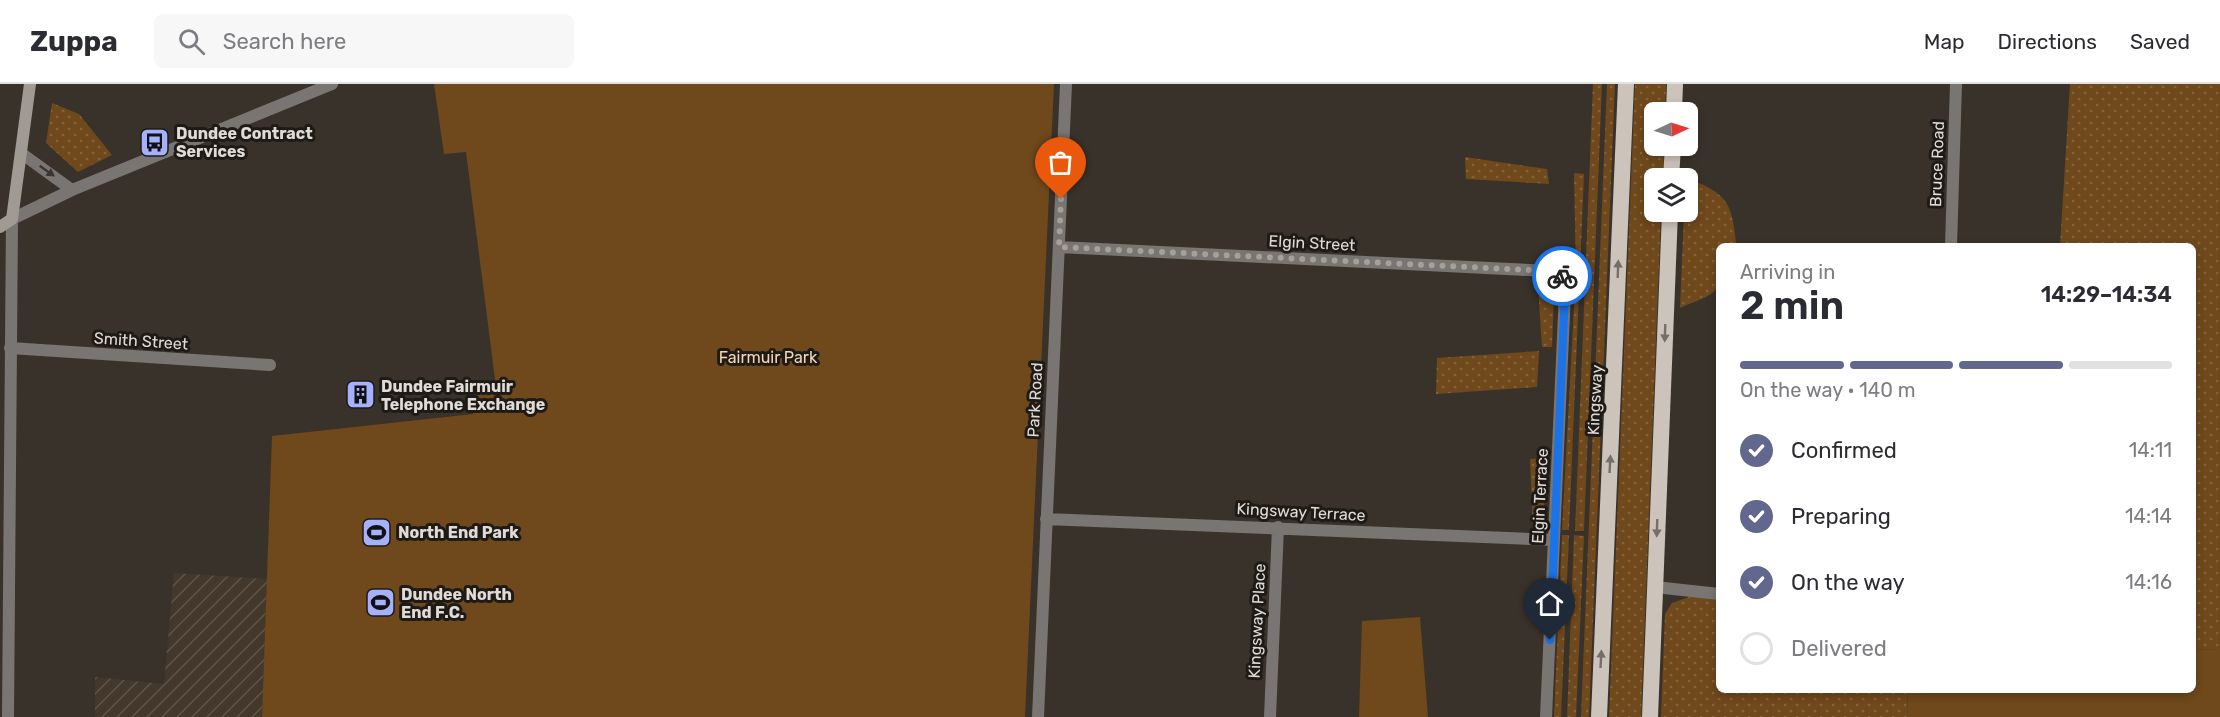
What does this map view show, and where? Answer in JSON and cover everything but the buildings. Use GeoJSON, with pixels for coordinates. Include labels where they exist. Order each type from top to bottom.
{"type":"FeatureCollection","features":[{"type":"Feature","properties":{"kind":"highway","name":"Kingsway"},"geometry":{"type":"LineString","coordinates":[[1599,717],[1626,84]]}},
{"type":"Feature","properties":{"kind":"highway"},"geometry":{"type":"LineString","coordinates":[[1675,102],[1676,84]]}},
{"type":"Feature","properties":{"kind":"highway"},"geometry":{"type":"LineString","coordinates":[[1650,717],[1670,222]]}},
{"type":"Feature","properties":{"kind":"main road"},"geometry":{"type":"LineString","coordinates":[[0,227],[12,219],[30,84]]}},
{"type":"Feature","properties":{"kind":"street"},"geometry":{"type":"LineString","coordinates":[[8,717],[10,348],[5,281],[12,219],[72,190],[332,84]]}},
{"type":"Feature","properties":{"kind":"street","name":"Park Road"},"geometry":{"type":"LineString","coordinates":[[1038,717],[1066,84]]}},
{"type":"Feature","properties":{"kind":"street","name":"Bruce Road"},"geometry":{"type":"LineString","coordinates":[[1951,243],[1956,84]]}},
{"type":"Feature","properties":{"kind":"street"},"geometry":{"type":"LineString","coordinates":[[21,153],[72,190]]}},
{"type":"Feature","properties":{"kind":"street","name":"Elgin Street"},"geometry":{"type":"LineString","coordinates":[[1059,247],[1549,271],[1562,276]]}},
{"type":"Feature","properties":{"kind":"street","name":"Elgin Terrace"},"geometry":{"type":"LineString","coordinates":[[1546,717],[1565,292],[1562,276]]}},
{"type":"Feature","properties":{"kind":"street","name":"Smith Street"},"geometry":{"type":"LineString","coordinates":[[10,348],[270,365]]}},
{"type":"Feature","properties":{"kind":"street","name":"Kingsway Terrace"},"geometry":{"type":"LineString","coordinates":[[1046,519],[1554,540]]}},
{"type":"Feature","properties":{"kind":"street","name":"Kingsway Place"},"geometry":{"type":"LineString","coordinates":[[1270,717],[1278,527]]}},
{"type":"Feature","properties":{"kind":"street"},"geometry":{"type":"LineString","coordinates":[[1655,587],[1716,594]]}},
{"type":"Feature","properties":{"kind":"shaded area"},"geometry":{"type":"Polygon","coordinates":[[[174,573],[267,579],[262,717],[95,717],[95,677],[164,684],[174,573]]]}},
{"type":"Feature","properties":{"kind":"green space","name":"Fairmuir Park"},"geometry":{"type":"Polygon","coordinates":[[[434,84],[1054,84],[1025,717],[262,717],[272,436],[473,414],[472,398],[477,397],[477,391],[496,387],[466,152],[444,154],[434,84]]]}},
{"type":"Feature","properties":{"kind":"green space"},"geometry":{"type":"Polygon","coordinates":[[[1593,84],[1602,84],[1584,531],[1575,531],[1593,84]]]}},
{"type":"Feature","properties":{"kind":"green space"},"geometry":{"type":"Polygon","coordinates":[[[1607,84],[1615,84],[1589,717],[1581,717],[1607,84]]]}},
{"type":"Feature","properties":{"kind":"green space"},"geometry":{"type":"Polygon","coordinates":[[[1635,84],[1666,84],[1665,102],[1644,102],[1644,156],[1664,156],[1663,168],[1644,168],[1644,222],[1661,222],[1641,717],[1609,717],[1635,84]]]}},
{"type":"Feature","properties":{"kind":"green space"},"geometry":{"type":"Polygon","coordinates":[[[2070,84],[2220,84],[2220,650],[2196,649],[2196,243],[2060,243],[2070,84]]]}},
{"type":"Feature","properties":{"kind":"green space"},"geometry":{"type":"Polygon","coordinates":[[[52,103],[79,114],[112,155],[78,172],[46,143],[52,103]]]}},
{"type":"Feature","properties":{"kind":"green space"},"geometry":{"type":"Polygon","coordinates":[[[1465,157],[1547,169],[1549,184],[1466,179],[1465,157]]]}},
{"type":"Feature","properties":{"kind":"green space"},"geometry":{"type":"Polygon","coordinates":[[[1574,173],[1584,174],[1569,530],[1562,530],[1576,270],[1574,173]]]}},
{"type":"Feature","properties":{"kind":"green space"},"geometry":{"type":"Polygon","coordinates":[[[1698,182],[1718,194],[1729,207],[1736,243],[1716,243],[1716,289],[1713,293],[1680,308],[1684,222],[1698,222],[1698,182]]]}},
{"type":"Feature","properties":{"kind":"green space"},"geometry":{"type":"Polygon","coordinates":[[[1538,286],[1548,288],[1554,295],[1552,347],[1542,347],[1538,286]]]}},
{"type":"Feature","properties":{"kind":"green space"},"geometry":{"type":"Polygon","coordinates":[[[1539,351],[1537,387],[1436,394],[1437,358],[1539,351]]]}},
{"type":"Feature","properties":{"kind":"green space"},"geometry":{"type":"Polygon","coordinates":[[[1547,458],[1543,522],[1533,528],[1530,459],[1547,458]]]}},
{"type":"Feature","properties":{"kind":"green space"},"geometry":{"type":"Polygon","coordinates":[[[1562,535],[1569,535],[1561,717],[1554,717],[1562,535]]]}},
{"type":"Feature","properties":{"kind":"green space"},"geometry":{"type":"Polygon","coordinates":[[[1574,535],[1584,536],[1576,717],[1567,717],[1574,535]]]}},
{"type":"Feature","properties":{"kind":"green space"},"geometry":{"type":"Polygon","coordinates":[[[1692,596],[1716,600],[1716,693],[1908,693],[1907,717],[1661,717],[1665,614],[1672,603],[1692,596]]]}},
{"type":"Feature","properties":{"kind":"green space"},"geometry":{"type":"Polygon","coordinates":[[[1420,617],[1428,717],[1359,717],[1362,621],[1420,617]]]}},
{"type":"Feature","properties":{"kind":"green space"},"geometry":{"type":"Polygon","coordinates":[[[2196,649],[2220,650],[2220,717],[1907,717],[1908,693],[2196,693],[2196,649]]]}},
{"type":"Feature","properties":{"kind":"way so far"},"geometry":{"type":"LineString","coordinates":[[1061,199],[1059,247],[1549,271],[1562,276]]}},
{"type":"Feature","properties":{"kind":"place","name":"Dundee Contract Services"},"geometry":{"type":"Point","coordinates":[155,142]}},
{"type":"Feature","properties":{"kind":"place","name":"Dundee Fairmuir Telephone Exchange"},"geometry":{"type":"Point","coordinates":[360,395]}},
{"type":"Feature","properties":{"kind":"place","name":"North End Park"},"geometry":{"type":"Point","coordinates":[377,532]}},
{"type":"Feature","properties":{"kind":"place","name":"Dundee North End F.C."},"geometry":{"type":"Point","coordinates":[380,603]}},
{"type":"Feature","properties":{"kind":"route"},"geometry":{"type":"LineString","coordinates":[[1550,640],[1565,292],[1562,276]]}}]}
